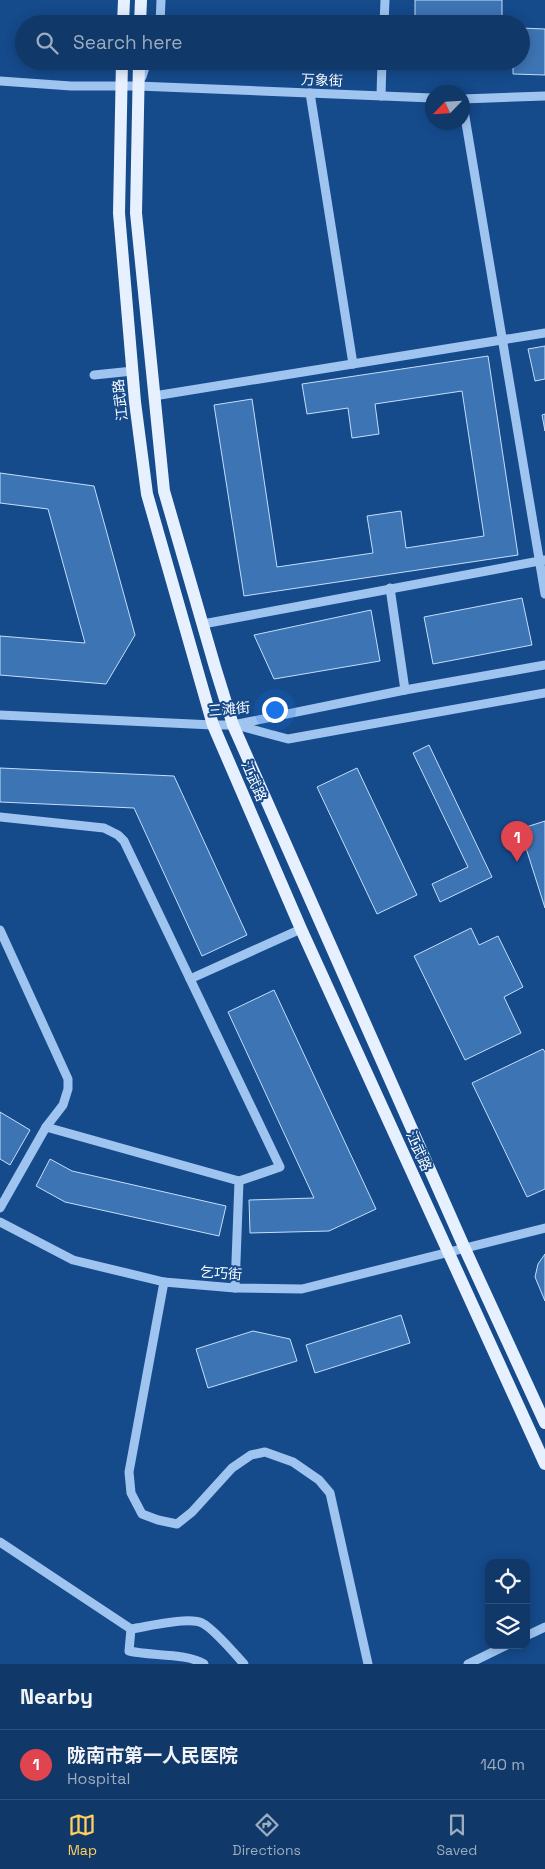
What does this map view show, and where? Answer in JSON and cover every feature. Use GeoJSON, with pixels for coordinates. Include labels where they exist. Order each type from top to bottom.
{"type":"FeatureCollection","features":[{"type":"Feature","properties":{"kind":"main road"},"geometry":{"type":"LineString","coordinates":[[123,15],[124,0]]}},
{"type":"Feature","properties":{"kind":"main road"},"geometry":{"type":"LineString","coordinates":[[140,15],[141,0]]}},
{"type":"Feature","properties":{"kind":"main road","name":"江武路"},"geometry":{"type":"LineString","coordinates":[[122,70],[119,213],[132,371],[147,494],[213,725],[301,929],[545,1464]]}},
{"type":"Feature","properties":{"kind":"main road","name":"江武路"},"geometry":{"type":"LineString","coordinates":[[139,70],[136,212],[164,491],[233,725],[545,1424]]}},
{"type":"Feature","properties":{"kind":"street"},"geometry":{"type":"LineString","coordinates":[[160,15],[161,0]]}},
{"type":"Feature","properties":{"kind":"street"},"geometry":{"type":"LineString","coordinates":[[384,15],[385,0]]}},
{"type":"Feature","properties":{"kind":"street"},"geometry":{"type":"LineString","coordinates":[[138,86],[144,70]]}},
{"type":"Feature","properties":{"kind":"street"},"geometry":{"type":"LineString","coordinates":[[381,96],[382,70]]}},
{"type":"Feature","properties":{"kind":"street","name":"万象街"},"geometry":{"type":"LineString","coordinates":[[0,81],[72,86],[138,86],[425,98]]}},
{"type":"Feature","properties":{"kind":"street"},"geometry":{"type":"LineString","coordinates":[[310,93],[353,364]]}},
{"type":"Feature","properties":{"kind":"street"},"geometry":{"type":"LineString","coordinates":[[470,99],[545,96]]}},
{"type":"Feature","properties":{"kind":"street"},"geometry":{"type":"LineString","coordinates":[[467,130],[542,560],[545,594]]}},
{"type":"Feature","properties":{"kind":"street"},"geometry":{"type":"LineString","coordinates":[[154,396],[545,333]]}},
{"type":"Feature","properties":{"kind":"street"},"geometry":{"type":"LineString","coordinates":[[94,375],[132,371]]}},
{"type":"Feature","properties":{"kind":"street"},"geometry":{"type":"LineString","coordinates":[[203,624],[542,560]]}},
{"type":"Feature","properties":{"kind":"street"},"geometry":{"type":"LineString","coordinates":[[390,588],[404,690]]}},
{"type":"Feature","properties":{"kind":"street","name":"三滩街"},"geometry":{"type":"LineString","coordinates":[[0,714],[233,725],[404,690],[545,665]]}},
{"type":"Feature","properties":{"kind":"street"},"geometry":{"type":"LineString","coordinates":[[233,725],[288,740],[545,693]]}},
{"type":"Feature","properties":{"kind":"street"},"geometry":{"type":"LineString","coordinates":[[0,817],[104,828],[118,835],[128,848],[280,1167],[240,1181],[46,1127]]}},
{"type":"Feature","properties":{"kind":"street"},"geometry":{"type":"LineString","coordinates":[[190,979],[301,929]]}},
{"type":"Feature","properties":{"kind":"street"},"geometry":{"type":"LineString","coordinates":[[0,930],[68,1078],[68,1089],[63,1105],[46,1127],[0,1208]]}},
{"type":"Feature","properties":{"kind":"street"},"geometry":{"type":"LineString","coordinates":[[234,1288],[240,1181]]}},
{"type":"Feature","properties":{"kind":"street","name":"乞巧街"},"geometry":{"type":"LineString","coordinates":[[0,1222],[73,1260],[164,1282],[234,1288],[302,1289],[545,1228]]}},
{"type":"Feature","properties":{"kind":"street"},"geometry":{"type":"LineString","coordinates":[[164,1282],[129,1472],[132,1493],[142,1514],[177,1524],[192,1512],[232,1468],[251,1455],[265,1452],[294,1462],[319,1480],[330,1493],[368,1664]]}},
{"type":"Feature","properties":{"kind":"street"},"geometry":{"type":"LineString","coordinates":[[0,1542],[131,1629],[176,1621],[201,1622],[244,1664]]}},
{"type":"Feature","properties":{"kind":"street"},"geometry":{"type":"LineString","coordinates":[[530,1634],[545,1627]]}},
{"type":"Feature","properties":{"kind":"street"},"geometry":{"type":"LineString","coordinates":[[131,1629],[129,1651],[196,1658],[204,1664]]}},
{"type":"Feature","properties":{"kind":"street"},"geometry":{"type":"LineString","coordinates":[[468,1664],[499,1649]]}},
{"type":"Feature","properties":{"kind":"building"},"geometry":{"type":"Polygon","coordinates":[[[415,0],[502,0],[502,15],[415,15],[415,0]]]}},
{"type":"Feature","properties":{"kind":"building"},"geometry":{"type":"Polygon","coordinates":[[[530,28],[545,29],[545,75],[513,74],[513,70],[530,70],[530,28]]]}},
{"type":"Feature","properties":{"kind":"building"},"geometry":{"type":"Polygon","coordinates":[[[545,346],[545,379],[535,381],[528,349],[545,346]]]}},
{"type":"Feature","properties":{"kind":"building"},"geometry":{"type":"Polygon","coordinates":[[[488,356],[518,555],[244,596],[214,405],[252,399],[277,567],[373,553],[367,516],[401,511],[406,548],[484,536],[462,391],[375,404],[379,434],[352,438],[348,408],[307,414],[302,384],[488,356]]]}},
{"type":"Feature","properties":{"kind":"building"},"geometry":{"type":"Polygon","coordinates":[[[545,414],[545,431],[542,415],[545,414]]]}},
{"type":"Feature","properties":{"kind":"building"},"geometry":{"type":"Polygon","coordinates":[[[0,473],[94,486],[135,635],[106,684],[0,675],[0,636],[85,643],[48,509],[0,503],[0,473]]]}},
{"type":"Feature","properties":{"kind":"building"},"geometry":{"type":"Polygon","coordinates":[[[522,598],[532,645],[433,664],[424,617],[522,598]]]}},
{"type":"Feature","properties":{"kind":"building"},"geometry":{"type":"Polygon","coordinates":[[[371,610],[380,661],[274,679],[254,635],[371,610]]]}},
{"type":"Feature","properties":{"kind":"building"},"geometry":{"type":"Polygon","coordinates":[[[429,745],[492,877],[440,902],[432,884],[468,867],[413,753],[429,745]]]}},
{"type":"Feature","properties":{"kind":"building"},"geometry":{"type":"Polygon","coordinates":[[[0,768],[174,776],[247,935],[202,956],[134,808],[0,802],[0,768]]]}},
{"type":"Feature","properties":{"kind":"building"},"geometry":{"type":"Polygon","coordinates":[[[357,768],[417,895],[377,914],[317,787],[357,768]]]}},
{"type":"Feature","properties":{"kind":"building"},"geometry":{"type":"Polygon","coordinates":[[[545,821],[545,908],[520,829],[545,821]]]}},
{"type":"Feature","properties":{"kind":"building"},"geometry":{"type":"Polygon","coordinates":[[[471,928],[479,945],[498,936],[523,987],[504,997],[521,1033],[465,1060],[414,956],[471,928]]]}},
{"type":"Feature","properties":{"kind":"building"},"geometry":{"type":"Polygon","coordinates":[[[274,990],[376,1209],[329,1231],[250,1233],[249,1200],[314,1198],[228,1012],[274,990]]]}},
{"type":"Feature","properties":{"kind":"building"},"geometry":{"type":"Polygon","coordinates":[[[543,1049],[545,1052],[545,1189],[527,1197],[472,1083],[543,1049]]]}},
{"type":"Feature","properties":{"kind":"building"},"geometry":{"type":"Polygon","coordinates":[[[0,1112],[30,1130],[10,1165],[0,1159],[0,1112]]]}},
{"type":"Feature","properties":{"kind":"building"},"geometry":{"type":"Polygon","coordinates":[[[50,1159],[72,1171],[226,1206],[219,1236],[65,1202],[36,1186],[50,1159]]]}},
{"type":"Feature","properties":{"kind":"building"},"geometry":{"type":"Polygon","coordinates":[[[545,1254],[545,1301],[535,1277],[538,1264],[545,1254]]]}},
{"type":"Feature","properties":{"kind":"building"},"geometry":{"type":"Polygon","coordinates":[[[401,1315],[410,1343],[315,1373],[306,1345],[401,1315]]]}},
{"type":"Feature","properties":{"kind":"building"},"geometry":{"type":"Polygon","coordinates":[[[253,1331],[290,1339],[297,1361],[208,1388],[196,1349],[253,1331]]]}},
{"type":"Feature","properties":{"kind":"place","name":"陇南市第一人民医院"},"geometry":{"type":"Point","coordinates":[517,862]}}]}
